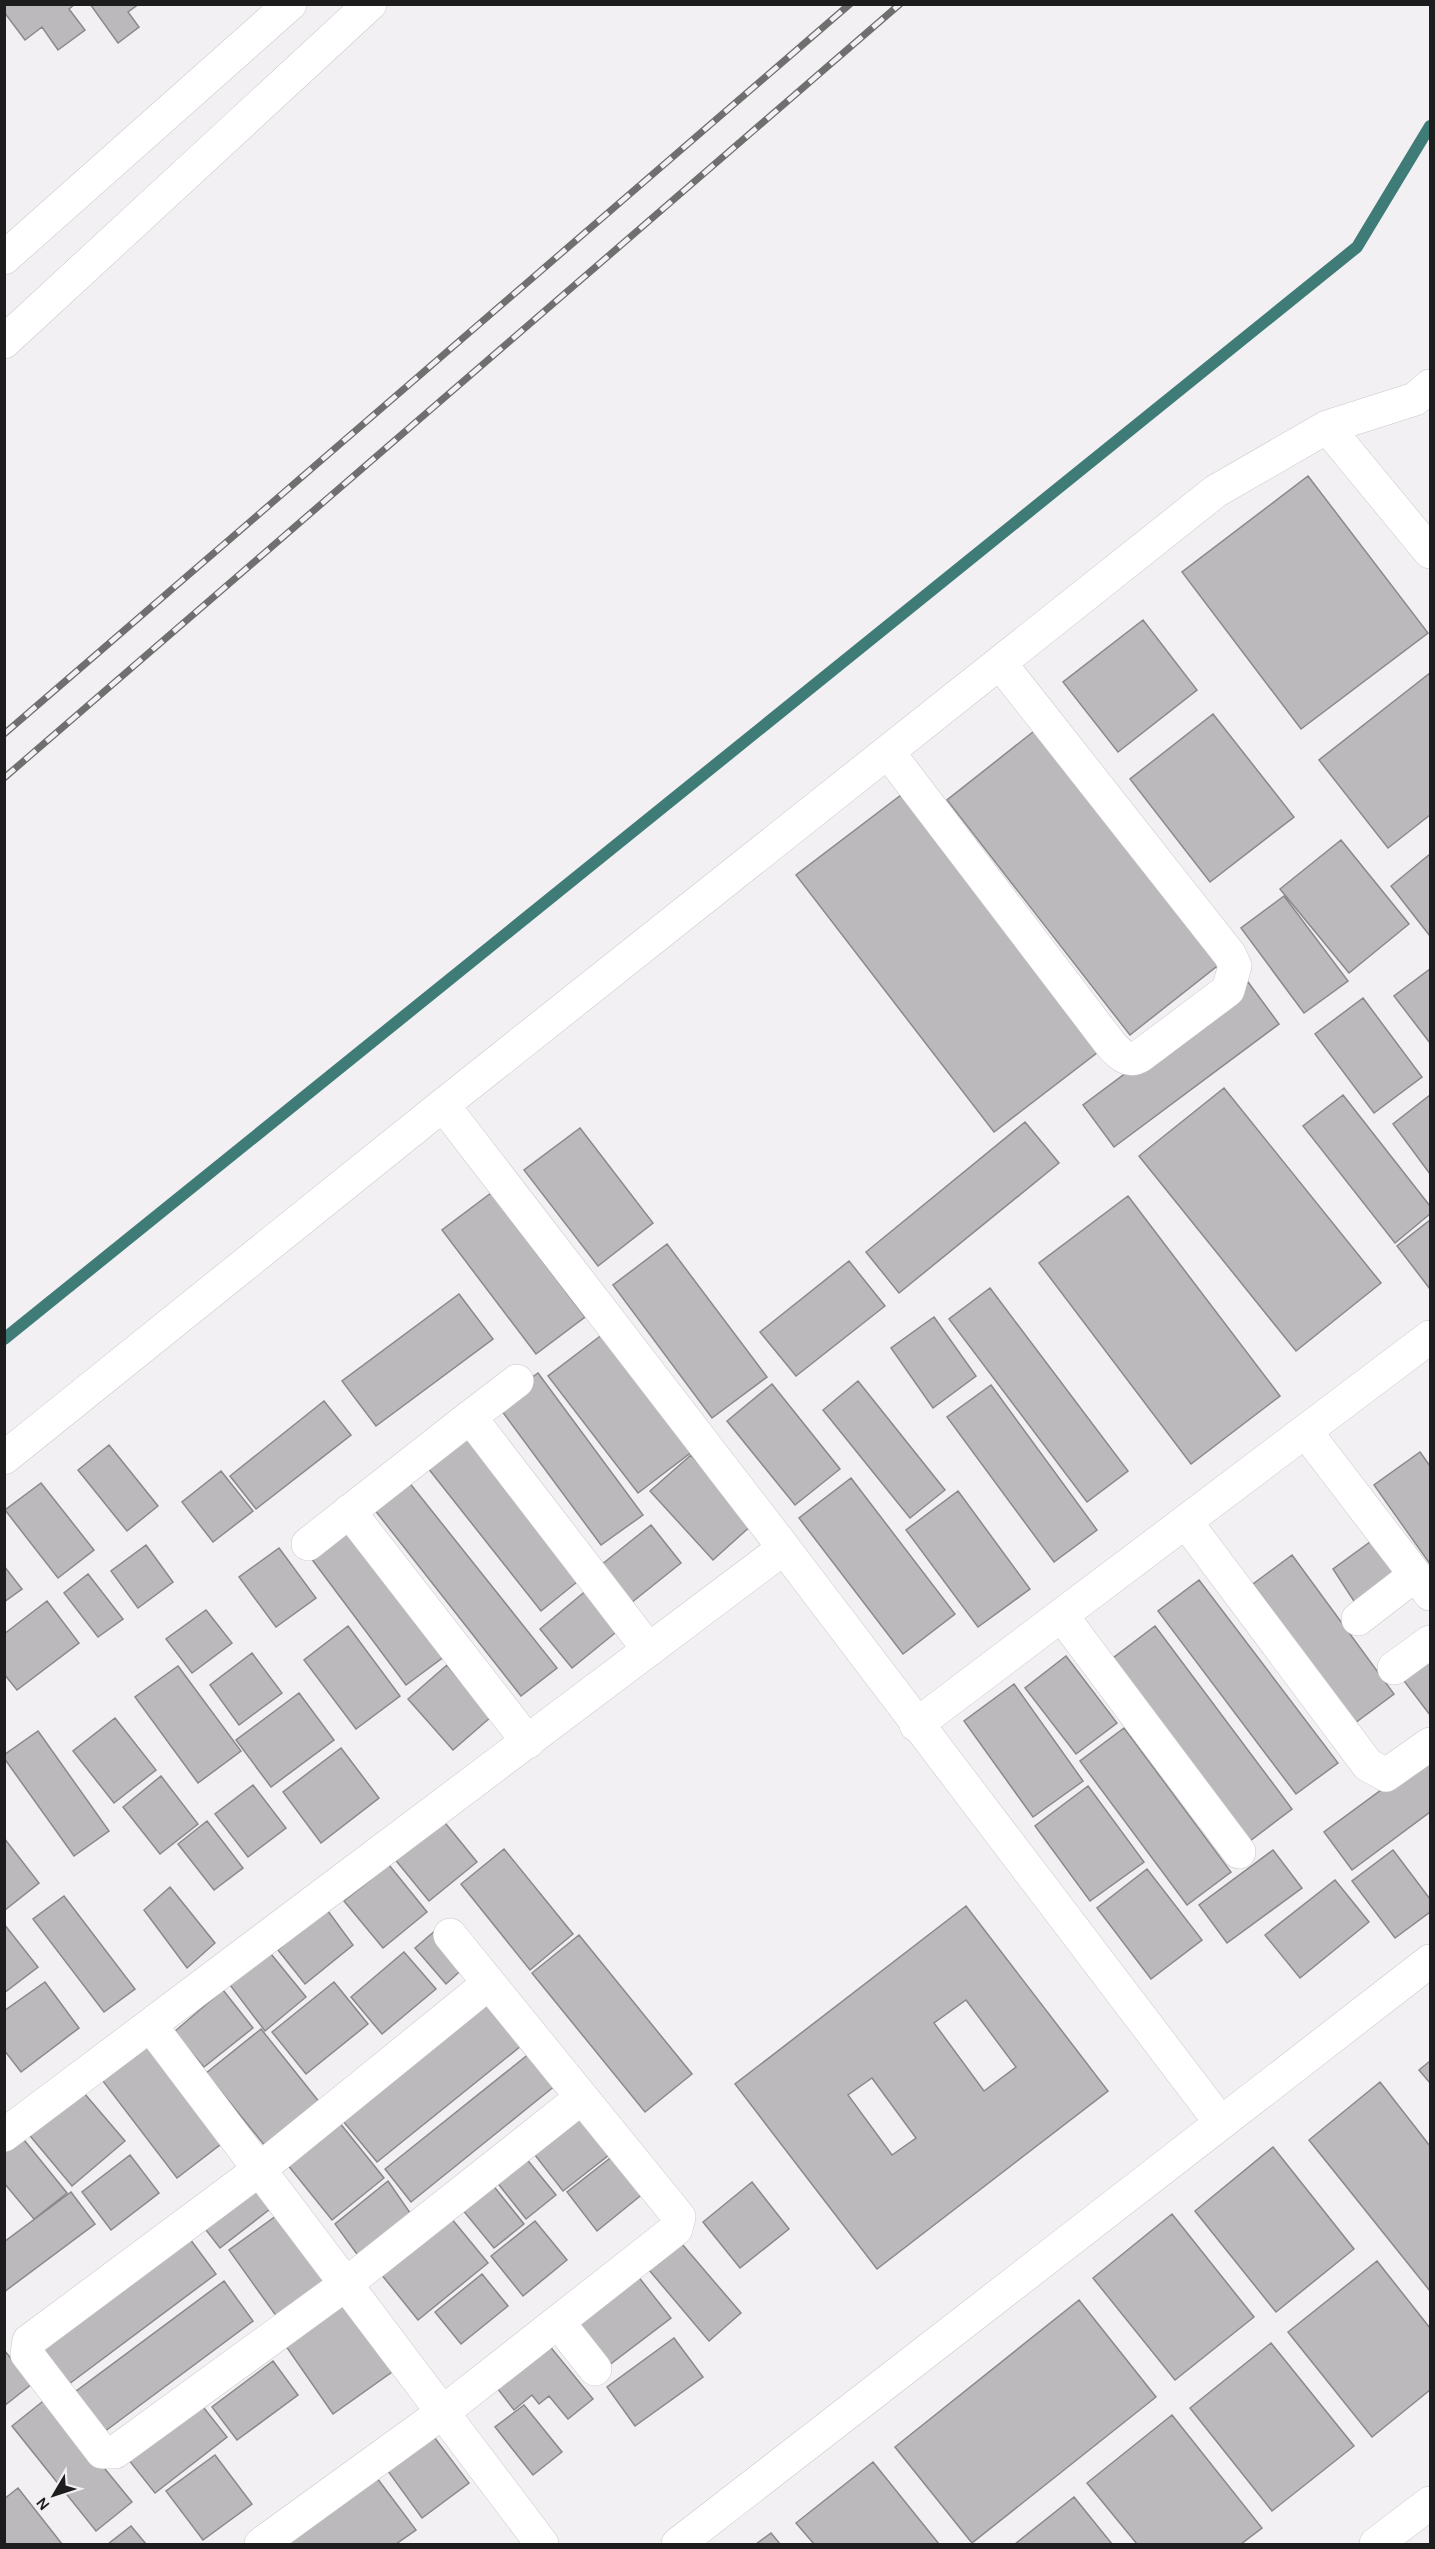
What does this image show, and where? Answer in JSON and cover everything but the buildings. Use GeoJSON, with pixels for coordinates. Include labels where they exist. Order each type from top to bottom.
{"type":"FeatureCollection","features":[{"type":"Feature","properties":{"kind":"street"},"geometry":{"type":"LineString","coordinates":[[4,258],[290,4]]}},
{"type":"Feature","properties":{"kind":"street"},"geometry":{"type":"LineString","coordinates":[[4,342],[370,4]]}},
{"type":"Feature","properties":{"kind":"street"},"geometry":{"type":"LineString","coordinates":[[4,1458],[443,1105],[1216,492],[1327,427],[1415,399],[1431,386]]}},
{"type":"Feature","properties":{"kind":"street"},"geometry":{"type":"LineString","coordinates":[[1327,427],[1431,552]]}},
{"type":"Feature","properties":{"kind":"street"},"geometry":{"type":"LineString","coordinates":[[888,752],[1112,1046],[1126,1059],[1133,1060],[1140,1056],[1228,990],[1235,966],[1230,956],[1000,663]]}},
{"type":"Feature","properties":{"kind":"street"},"geometry":{"type":"LineString","coordinates":[[443,1105],[784,1548],[916,1725],[1221,2123]]}},
{"type":"Feature","properties":{"kind":"street"},"geometry":{"type":"LineString","coordinates":[[916,1725],[1431,1337]]}},
{"type":"Feature","properties":{"kind":"street"},"geometry":{"type":"LineString","coordinates":[[308,1544],[517,1381]]}},
{"type":"Feature","properties":{"kind":"street"},"geometry":{"type":"LineString","coordinates":[[470,1417],[649,1650]]}},
{"type":"Feature","properties":{"kind":"street"},"geometry":{"type":"LineString","coordinates":[[1306,1432],[1423,1585],[1358,1619]]}},
{"type":"Feature","properties":{"kind":"street"},"geometry":{"type":"LineString","coordinates":[[349,1512],[528,1742]]}},
{"type":"Feature","properties":{"kind":"street"},"geometry":{"type":"LineString","coordinates":[[1186,1522],[1368,1765],[1386,1775],[1431,1744]]}},
{"type":"Feature","properties":{"kind":"street"},"geometry":{"type":"LineString","coordinates":[[4,2135],[784,1548]]}},
{"type":"Feature","properties":{"kind":"street"},"geometry":{"type":"LineString","coordinates":[[1062,1616],[1239,1852]]}},
{"type":"Feature","properties":{"kind":"street"},"geometry":{"type":"LineString","coordinates":[[1394,1668],[1431,1642]]}},
{"type":"Feature","properties":{"kind":"street"},"geometry":{"type":"LineString","coordinates":[[261,2544],[443,2412],[676,2229],[679,2217],[450,1935]]}},
{"type":"Feature","properties":{"kind":"street"},"geometry":{"type":"LineString","coordinates":[[678,2544],[1431,1961]]}},
{"type":"Feature","properties":{"kind":"street"},"geometry":{"type":"LineString","coordinates":[[489,1983],[260,2169],[29,2341],[27,2354],[95,2444],[102,2452],[116,2452],[346,2284],[581,2098]]}},
{"type":"Feature","properties":{"kind":"street"},"geometry":{"type":"LineString","coordinates":[[151,2026],[542,2544]]}},
{"type":"Feature","properties":{"kind":"street"},"geometry":{"type":"LineString","coordinates":[[558,2322],[594,2369]]}},
{"type":"Feature","properties":{"kind":"street"},"geometry":{"type":"LineString","coordinates":[[1376,2544],[1431,2503]]}},
{"type":"Feature","properties":{"kind":"waterway"},"geometry":{"type":"LineString","coordinates":[[4,1339],[1357,247],[1430,126]]}},
{"type":"Feature","properties":{"kind":"railway"},"geometry":{"type":"LineString","coordinates":[[4,734],[850,4]]}},
{"type":"Feature","properties":{"kind":"railway"},"geometry":{"type":"LineString","coordinates":[[4,778],[900,4]]}}]}
